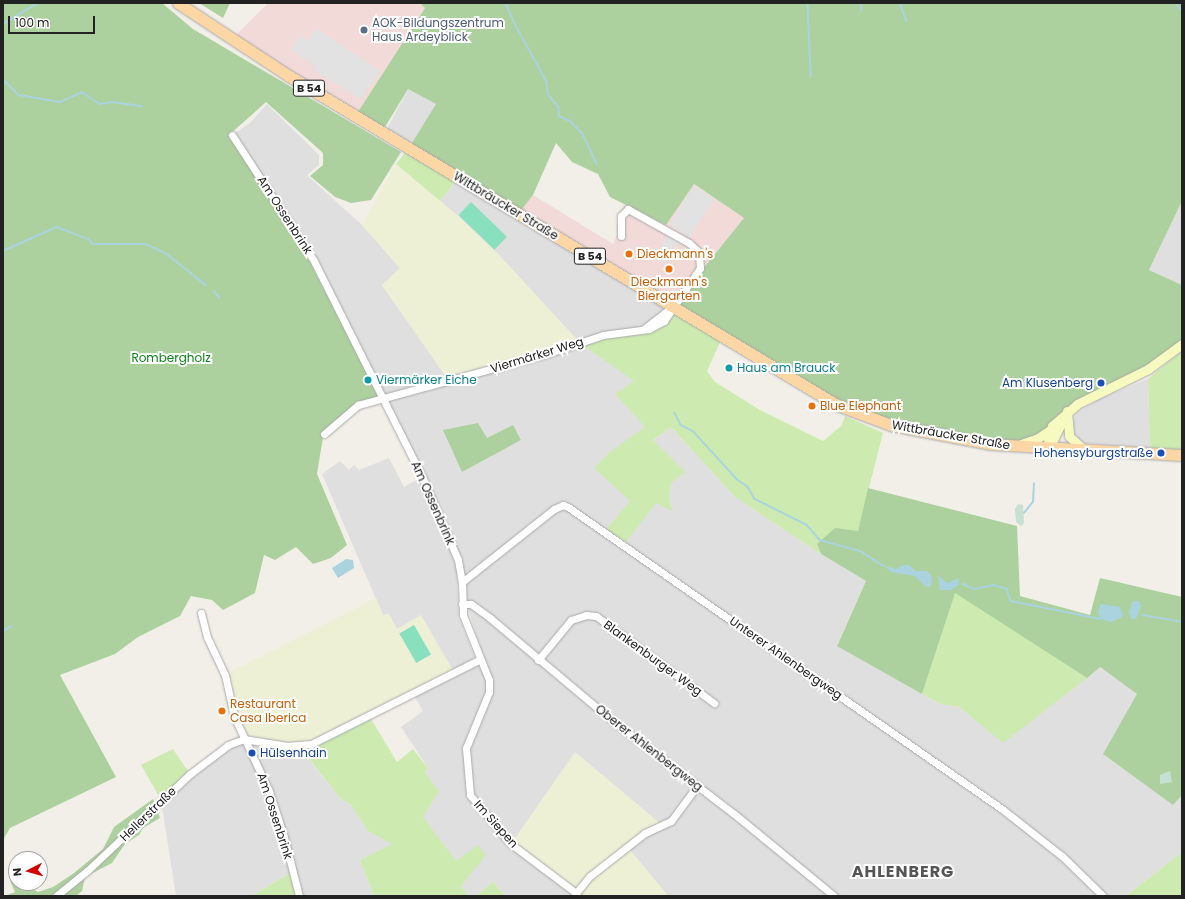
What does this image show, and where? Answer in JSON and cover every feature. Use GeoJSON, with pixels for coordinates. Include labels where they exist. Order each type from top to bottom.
{"type":"FeatureCollection","features":[{"type":"Feature","properties":{"kind":"main road","name":"B 54"},"geometry":{"type":"LineString","coordinates":[[178,3],[226,34]]}},
{"type":"Feature","properties":{"kind":"main road","name":"B 54"},"geometry":{"type":"LineString","coordinates":[[188,3],[226,34]]}},
{"type":"Feature","properties":{"kind":"main road","name":"Wittbräucker Straße"},"geometry":{"type":"LineString","coordinates":[[226,34],[289,76],[835,404],[891,425],[1008,446],[1182,455]]}},
{"type":"Feature","properties":{"kind":"main road"},"geometry":{"type":"LineString","coordinates":[[1049,448],[1050,430],[1067,411],[1088,397],[1148,369],[1182,344]]}},
{"type":"Feature","properties":{"kind":"main road"},"geometry":{"type":"LineString","coordinates":[[1049,448],[1067,411]]}},
{"type":"Feature","properties":{"kind":"main road"},"geometry":{"type":"LineString","coordinates":[[1067,411],[1069,436],[1084,450]]}},
{"type":"Feature","properties":{"kind":"main road","name":"B 54"},"geometry":{"type":"LineString","coordinates":[[1008,446],[1032,441],[1050,430]]}},
{"type":"Feature","properties":{"kind":"street","name":"Am Ossenbrink"},"geometry":{"type":"LineString","coordinates":[[232,135],[314,261],[384,398],[458,560],[462,582],[462,604],[466,624],[479,660]]}},
{"type":"Feature","properties":{"kind":"street","name":"Viermärker Weg"},"geometry":{"type":"LineString","coordinates":[[324,434],[355,406],[546,354],[603,335],[655,327],[664,321],[700,268],[700,252],[689,243],[628,209],[621,216],[621,236]]}},
{"type":"Feature","properties":{"kind":"street","name":"Unterer Ahlenbergweg"},"geometry":{"type":"LineString","coordinates":[[462,582],[554,509],[563,505],[568,507],[624,544],[997,806],[1056,851],[1103,896]]}},
{"type":"Feature","properties":{"kind":"street","name":"Oberer Ahlenbergweg"},"geometry":{"type":"LineString","coordinates":[[462,604],[471,604],[538,660],[834,896]]}},
{"type":"Feature","properties":{"kind":"street","name":"Am Ossenbrink"},"geometry":{"type":"LineString","coordinates":[[201,613],[207,637],[225,675],[234,716],[269,791],[284,837],[299,896]]}},
{"type":"Feature","properties":{"kind":"street","name":"Blankenburger Weg"},"geometry":{"type":"LineString","coordinates":[[538,660],[565,625],[586,615],[596,616],[714,703]]}},
{"type":"Feature","properties":{"kind":"street"},"geometry":{"type":"LineString","coordinates":[[244,739],[288,746],[310,744],[479,660]]}},
{"type":"Feature","properties":{"kind":"street","name":"Im Siepen"},"geometry":{"type":"LineString","coordinates":[[479,660],[487,672],[489,692],[466,748],[470,795],[511,844],[576,894]]}},
{"type":"Feature","properties":{"kind":"street","name":"Hellerstraße"},"geometry":{"type":"LineString","coordinates":[[56,896],[87,871],[190,774],[228,745],[244,739]]}},
{"type":"Feature","properties":{"kind":"street"},"geometry":{"type":"LineString","coordinates":[[576,894],[590,876],[645,833],[671,821],[697,786]]}},
{"type":"Feature","properties":{"kind":"shaded area"},"geometry":{"type":"Polygon","coordinates":[[[268,3],[420,3],[425,8],[356,115],[233,38],[268,3]]]}},
{"type":"Feature","properties":{"kind":"shaded area"},"geometry":{"type":"Polygon","coordinates":[[[316,28],[380,71],[361,100],[313,69],[315,66],[291,50],[300,36],[308,41],[316,28]]]}},
{"type":"Feature","properties":{"kind":"shaded area"},"geometry":{"type":"Polygon","coordinates":[[[408,89],[436,104],[413,148],[385,133],[408,89]]]}},
{"type":"Feature","properties":{"kind":"shaded area"},"geometry":{"type":"Polygon","coordinates":[[[267,104],[319,155],[319,165],[307,175],[362,225],[400,268],[382,285],[402,313],[580,343],[496,252],[440,201],[459,177],[673,306],[639,384],[649,443],[671,427],[735,497],[821,554],[866,581],[837,645],[940,704],[959,707],[1003,742],[1099,667],[1138,694],[1173,805],[1182,795],[1182,852],[1126,896],[668,896],[629,849],[575,752],[576,893],[570,896],[506,896],[493,882],[476,896],[468,896],[461,886],[477,846],[456,862],[422,817],[439,791],[425,773],[428,768],[401,727],[423,711],[413,694],[479,660],[488,672],[457,573],[459,617],[474,656],[473,659],[454,672],[397,629],[389,614],[383,615],[322,474],[340,461],[349,470],[354,465],[359,470],[389,458],[404,487],[418,479],[426,493],[384,398],[232,135],[250,123],[267,104]]]}},
{"type":"Feature","properties":{"kind":"shaded area"},"geometry":{"type":"Polygon","coordinates":[[[693,184],[744,218],[673,306],[519,213],[533,195],[613,244],[617,235],[618,219],[624,205],[666,225],[693,184]]]}},
{"type":"Feature","properties":{"kind":"shaded area"},"geometry":{"type":"Polygon","coordinates":[[[694,186],[714,199],[689,238],[669,225],[694,186]]]}},
{"type":"Feature","properties":{"kind":"shaded area"},"geometry":{"type":"Polygon","coordinates":[[[1182,201],[1182,285],[1149,270],[1182,201]]]}},
{"type":"Feature","properties":{"kind":"shaded area"},"geometry":{"type":"Polygon","coordinates":[[[669,233],[679,239],[664,264],[654,258],[669,233]]]}},
{"type":"Feature","properties":{"kind":"shaded area"},"geometry":{"type":"Polygon","coordinates":[[[1148,379],[1150,447],[1084,443],[1074,435],[1072,421],[1077,413],[1099,399],[1148,379]]]}},
{"type":"Feature","properties":{"kind":"shaded area"},"geometry":{"type":"Polygon","coordinates":[[[244,739],[299,747],[340,798],[351,805],[368,831],[393,844],[360,860],[374,896],[295,896],[293,871],[252,896],[176,896],[161,800],[228,745],[244,739]]]}},
{"type":"Feature","properties":{"kind":"green space","name":"Rombergholz"},"geometry":{"type":"Polygon","coordinates":[[[3,3],[162,3],[193,29],[401,152],[371,200],[351,203],[335,197],[310,176],[323,165],[323,153],[266,102],[229,135],[301,245],[379,397],[352,409],[324,431],[317,474],[347,545],[331,558],[313,564],[296,547],[275,560],[264,555],[255,593],[223,610],[212,600],[191,596],[180,616],[138,637],[115,654],[60,675],[116,777],[10,828],[3,840],[3,3]]]}},
{"type":"Feature","properties":{"kind":"green space"},"geometry":{"type":"Polygon","coordinates":[[[199,3],[230,3],[223,18],[199,3]]]}},
{"type":"Feature","properties":{"kind":"green space"},"geometry":{"type":"Polygon","coordinates":[[[420,3],[1182,3],[1182,201],[1149,270],[1182,285],[1182,344],[1171,353],[1077,404],[1049,448],[926,433],[835,404],[673,306],[744,218],[694,184],[666,225],[610,197],[598,174],[572,162],[556,143],[533,195],[519,213],[409,148],[436,104],[408,89],[382,132],[356,115],[425,8],[420,3]]]}},
{"type":"Feature","properties":{"kind":"green space"},"geometry":{"type":"Polygon","coordinates":[[[409,148],[459,177],[440,201],[396,164],[409,148]]]}},
{"type":"Feature","properties":{"kind":"green space"},"geometry":{"type":"Polygon","coordinates":[[[396,164],[458,216],[496,252],[580,343],[448,380],[382,285],[400,268],[362,225],[396,164]]]}},
{"type":"Feature","properties":{"kind":"green space"},"geometry":{"type":"Polygon","coordinates":[[[471,202],[507,237],[494,250],[458,215],[471,202]]]}},
{"type":"Feature","properties":{"kind":"green space"},"geometry":{"type":"Polygon","coordinates":[[[671,312],[723,336],[707,371],[715,382],[760,410],[823,441],[841,426],[845,416],[883,433],[858,531],[817,544],[821,554],[735,497],[671,427],[653,440],[685,472],[671,483],[669,496],[672,511],[656,503],[624,544],[604,532],[630,501],[594,468],[611,451],[645,427],[615,394],[634,381],[580,343],[639,330],[671,312]]]}},
{"type":"Feature","properties":{"kind":"green space"},"geometry":{"type":"Polygon","coordinates":[[[1182,351],[1182,451],[1150,447],[1148,379],[1182,351]]]}},
{"type":"Feature","properties":{"kind":"green space"},"geometry":{"type":"Polygon","coordinates":[[[478,423],[487,438],[513,425],[521,440],[462,472],[443,430],[478,423]]]}},
{"type":"Feature","properties":{"kind":"green space"},"geometry":{"type":"Polygon","coordinates":[[[868,488],[1017,526],[1020,596],[1090,615],[1100,578],[1182,597],[1182,795],[1173,805],[1103,754],[1137,694],[1100,667],[1087,678],[955,593],[922,694],[837,646],[866,581],[821,554],[817,544],[835,528],[858,531],[868,488]]]}},
{"type":"Feature","properties":{"kind":"green space"},"geometry":{"type":"Polygon","coordinates":[[[1018,504],[1023,505],[1024,523],[1021,526],[1016,522],[1015,509],[1018,504]]]}},
{"type":"Feature","properties":{"kind":"green space"},"geometry":{"type":"Polygon","coordinates":[[[955,592],[1087,678],[1003,743],[959,707],[940,704],[922,694],[955,592]]]}},
{"type":"Feature","properties":{"kind":"green space"},"geometry":{"type":"Polygon","coordinates":[[[376,598],[383,615],[389,614],[397,629],[421,615],[454,672],[311,740],[289,744],[247,737],[226,674],[376,598]]]}},
{"type":"Feature","properties":{"kind":"green space"},"geometry":{"type":"Polygon","coordinates":[[[414,625],[431,654],[416,663],[399,634],[414,625]]]}},
{"type":"Feature","properties":{"kind":"green space"},"geometry":{"type":"Polygon","coordinates":[[[371,719],[397,762],[413,749],[428,768],[425,773],[439,791],[423,817],[456,861],[478,845],[486,855],[461,886],[468,896],[374,896],[360,860],[392,844],[368,831],[351,805],[340,798],[302,750],[313,748],[371,719]]]}},
{"type":"Feature","properties":{"kind":"green space"},"geometry":{"type":"Polygon","coordinates":[[[173,749],[190,774],[161,800],[141,765],[173,749]]]}},
{"type":"Feature","properties":{"kind":"green space"},"geometry":{"type":"Polygon","coordinates":[[[575,752],[662,825],[645,833],[629,849],[668,896],[571,896],[576,893],[511,844],[575,752]]]}},
{"type":"Feature","properties":{"kind":"green space"},"geometry":{"type":"Polygon","coordinates":[[[1170,771],[1172,782],[1160,784],[1160,775],[1170,771]]]}},
{"type":"Feature","properties":{"kind":"green space"},"geometry":{"type":"Polygon","coordinates":[[[153,799],[160,818],[143,828],[139,835],[125,844],[112,863],[85,877],[82,891],[76,896],[5,896],[15,891],[48,891],[48,889],[74,873],[103,849],[114,827],[153,799]]]}},
{"type":"Feature","properties":{"kind":"green space"},"geometry":{"type":"Polygon","coordinates":[[[1182,852],[1182,896],[1126,896],[1182,852]]]}},
{"type":"Feature","properties":{"kind":"green space"},"geometry":{"type":"Polygon","coordinates":[[[293,871],[295,896],[252,896],[293,871]]]}},
{"type":"Feature","properties":{"kind":"green space"},"geometry":{"type":"Polygon","coordinates":[[[493,882],[506,896],[476,896],[493,882]]]}},
{"type":"Feature","properties":{"kind":"water"},"geometry":{"type":"Polygon","coordinates":[[[346,559],[353,560],[354,568],[338,578],[332,568],[346,559]]]}},
{"type":"Feature","properties":{"kind":"water"},"geometry":{"type":"Polygon","coordinates":[[[904,565],[909,565],[916,571],[927,571],[932,577],[931,586],[926,587],[915,576],[891,572],[884,566],[896,569],[904,565]]]}},
{"type":"Feature","properties":{"kind":"water"},"geometry":{"type":"Polygon","coordinates":[[[938,576],[948,583],[958,578],[959,585],[951,590],[940,590],[938,576]]]}},
{"type":"Feature","properties":{"kind":"water"},"geometry":{"type":"Polygon","coordinates":[[[1133,601],[1139,601],[1141,606],[1136,619],[1131,619],[1129,611],[1133,601]]]}},
{"type":"Feature","properties":{"kind":"water"},"geometry":{"type":"Polygon","coordinates":[[[1101,604],[1120,607],[1123,615],[1121,618],[1111,622],[1100,619],[1098,611],[1101,604]]]}},
{"type":"Feature","properties":{"kind":"waterway"},"geometry":{"type":"LineString","coordinates":[[3,24],[38,3]]}},
{"type":"Feature","properties":{"kind":"waterway"},"geometry":{"type":"LineString","coordinates":[[506,3],[515,24],[547,82],[548,94],[559,107],[559,116],[570,121],[583,134],[597,164]]}},
{"type":"Feature","properties":{"kind":"waterway"},"geometry":{"type":"LineString","coordinates":[[808,3],[811,76]]}},
{"type":"Feature","properties":{"kind":"waterway"},"geometry":{"type":"LineString","coordinates":[[861,3],[861,11]]}},
{"type":"Feature","properties":{"kind":"waterway"},"geometry":{"type":"LineString","coordinates":[[900,3],[907,21]]}},
{"type":"Feature","properties":{"kind":"waterway"},"geometry":{"type":"LineString","coordinates":[[1176,3],[1182,11]]}},
{"type":"Feature","properties":{"kind":"waterway"},"geometry":{"type":"LineString","coordinates":[[5,81],[19,95],[60,102],[82,92],[100,104],[112,102],[142,106]]}},
{"type":"Feature","properties":{"kind":"waterway"},"geometry":{"type":"LineString","coordinates":[[3,251],[57,227],[89,239],[93,244],[146,244],[167,254],[206,285]]}},
{"type":"Feature","properties":{"kind":"waterway"},"geometry":{"type":"LineString","coordinates":[[214,291],[219,297]]}},
{"type":"Feature","properties":{"kind":"waterway"},"geometry":{"type":"LineString","coordinates":[[675,413],[681,425],[693,431],[737,479],[748,487],[755,499],[807,525],[820,540],[860,551],[884,566]]}},
{"type":"Feature","properties":{"kind":"waterway"},"geometry":{"type":"LineString","coordinates":[[1024,513],[1033,502],[1034,484]]}},
{"type":"Feature","properties":{"kind":"waterway"},"geometry":{"type":"LineString","coordinates":[[963,584],[974,589],[994,585],[1007,589],[1011,601],[1100,619]]}},
{"type":"Feature","properties":{"kind":"waterway"},"geometry":{"type":"LineString","coordinates":[[1143,615],[1182,622]]}},
{"type":"Feature","properties":{"kind":"waterway"},"geometry":{"type":"LineString","coordinates":[[3,631],[11,626]]}},
{"type":"Feature","properties":{"kind":"place","name":"AOK-Bildungszentrum Haus Ardeyblick"},"geometry":{"type":"Point","coordinates":[364,30]}},
{"type":"Feature","properties":{"kind":"place","name":"Dieckmann's"},"geometry":{"type":"Point","coordinates":[629,254]}},
{"type":"Feature","properties":{"kind":"place","name":"Dieckmann's Biergarten"},"geometry":{"type":"Point","coordinates":[669,269]}},
{"type":"Feature","properties":{"kind":"place","name":"Haus am Brauck"},"geometry":{"type":"Point","coordinates":[729,368]}},
{"type":"Feature","properties":{"kind":"place","name":"Viermärker Eiche"},"geometry":{"type":"Point","coordinates":[368,380]}},
{"type":"Feature","properties":{"kind":"place","name":"Am Klusenberg"},"geometry":{"type":"Point","coordinates":[1101,383]}},
{"type":"Feature","properties":{"kind":"place","name":"Blue Elephant"},"geometry":{"type":"Point","coordinates":[812,406]}},
{"type":"Feature","properties":{"kind":"place","name":"Hohensyburgstraße"},"geometry":{"type":"Point","coordinates":[1161,453]}},
{"type":"Feature","properties":{"kind":"place","name":"Restaurant Casa Iberica"},"geometry":{"type":"Point","coordinates":[222,711]}},
{"type":"Feature","properties":{"kind":"place","name":"Hülsenhain"},"geometry":{"type":"Point","coordinates":[252,753]}},
{"type":"Feature","properties":{"kind":"district","name":"AHLENBERG"},"geometry":{"type":"Point","coordinates":[903,872]}}]}
